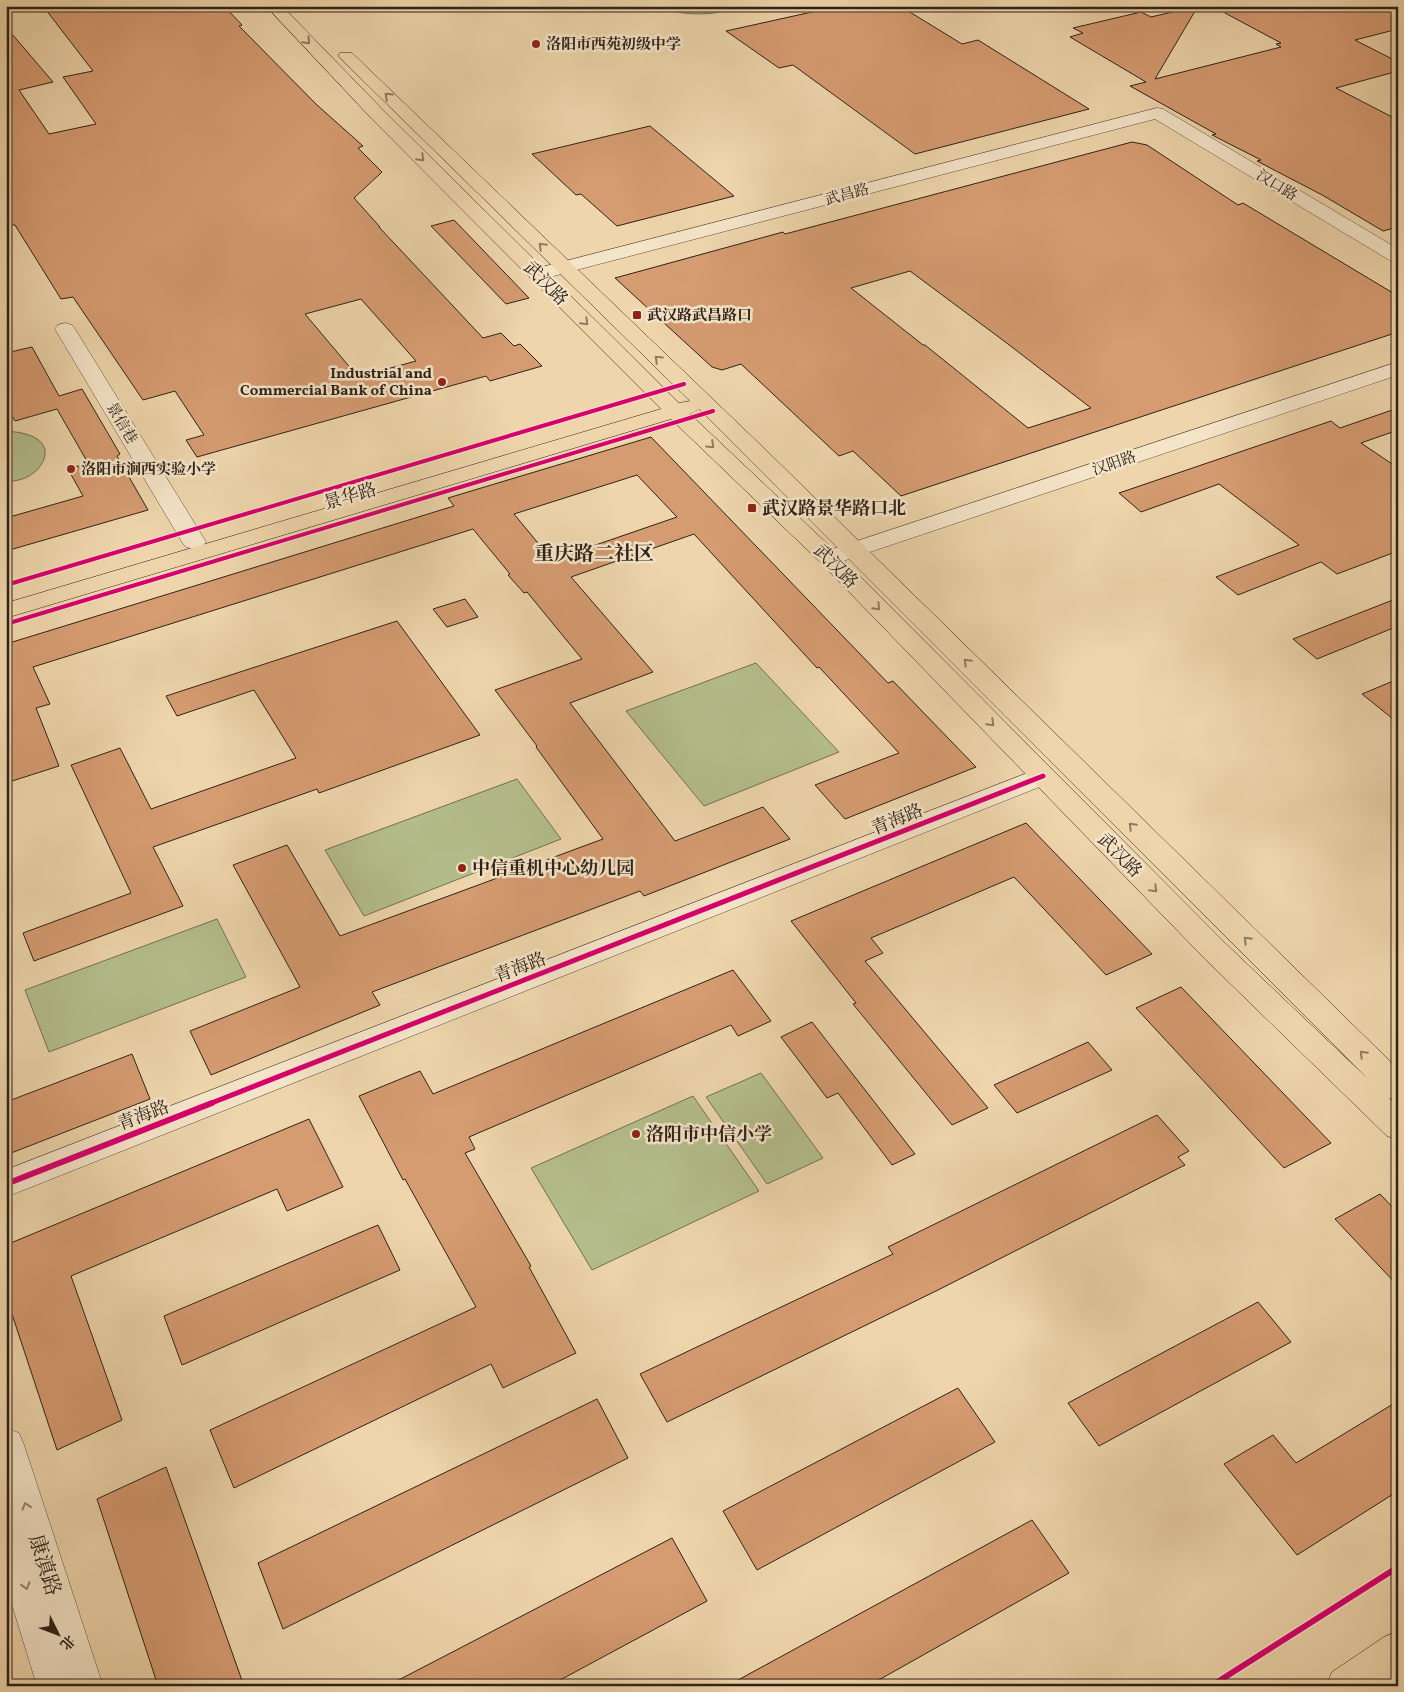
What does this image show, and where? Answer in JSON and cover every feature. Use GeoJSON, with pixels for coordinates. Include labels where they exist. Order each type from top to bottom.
{"type":"FeatureCollection","features":[{"type":"Feature","properties":{"kind":"main road","name":"武汉路"},"geometry":{"type":"LineString","coordinates":[[273,6],[538,274],[854,550],[1398,1089]]}},
{"type":"Feature","properties":{"kind":"main road","name":"武汉路"},"geometry":{"type":"LineString","coordinates":[[295,6],[564,268],[830,558],[1215,951],[1398,1127]]}},
{"type":"Feature","properties":{"kind":"main road","name":"景华路"},"geometry":{"type":"LineString","coordinates":[[6,598],[194,542],[685,402]]}},
{"type":"Feature","properties":{"kind":"main road","name":"景华路"},"geometry":{"type":"LineString","coordinates":[[6,611],[685,402]]}},
{"type":"Feature","properties":{"kind":"main road"},"geometry":{"type":"LineString","coordinates":[[1346,1686],[1398,1651]]}},
{"type":"Feature","properties":{"kind":"street","name":"武昌路"},"geometry":{"type":"LineString","coordinates":[[538,274],[1157,113]]}},
{"type":"Feature","properties":{"kind":"street","name":"汉口路"},"geometry":{"type":"LineString","coordinates":[[1157,113],[1398,257]]}},
{"type":"Feature","properties":{"kind":"street","name":"景信巷"},"geometry":{"type":"LineString","coordinates":[[65,329],[194,542]]}},
{"type":"Feature","properties":{"kind":"street","name":"汉阳路"},"geometry":{"type":"LineString","coordinates":[[830,558],[1398,368]]}},
{"type":"Feature","properties":{"kind":"street","name":"青海路"},"geometry":{"type":"LineString","coordinates":[[6,1184],[1043,776]]}},
{"type":"Feature","properties":{"kind":"street","name":"康滇路"},"geometry":{"type":"LineString","coordinates":[[6,1445],[82,1686]]}},
{"type":"Feature","properties":{"kind":"street","name":"康滇路"},"geometry":{"type":"LineString","coordinates":[[6,1522],[57,1686]]}},
{"type":"Feature","properties":{"kind":"green space"},"geometry":{"type":"Polygon","coordinates":[[[653,6],[739,6],[729,10],[696,14],[653,6]]]}},
{"type":"Feature","properties":{"kind":"green space"},"geometry":{"type":"Polygon","coordinates":[[[6,431],[34,437],[42,443],[45,453],[42,463],[34,473],[18,480],[6,482],[6,431]]]}},
{"type":"Feature","properties":{"kind":"green space"},"geometry":{"type":"Polygon","coordinates":[[[756,663],[839,752],[704,806],[626,711],[756,663]]]}},
{"type":"Feature","properties":{"kind":"green space"},"geometry":{"type":"Polygon","coordinates":[[[517,779],[561,839],[364,916],[325,850],[517,779]]]}},
{"type":"Feature","properties":{"kind":"green space"},"geometry":{"type":"Polygon","coordinates":[[[217,919],[246,977],[49,1052],[25,990],[217,919]]]}},
{"type":"Feature","properties":{"kind":"green space"},"geometry":{"type":"Polygon","coordinates":[[[761,1073],[823,1158],[767,1184],[706,1097],[761,1073]]]}},
{"type":"Feature","properties":{"kind":"green space"},"geometry":{"type":"Polygon","coordinates":[[[693,1096],[759,1191],[592,1270],[531,1168],[693,1096]]]}},
{"type":"Feature","properties":{"kind":"building"},"geometry":{"type":"Polygon","coordinates":[[[43,6],[224,6],[242,25],[239,26],[317,105],[363,146],[358,148],[382,172],[354,198],[379,227],[483,338],[501,333],[514,346],[520,344],[542,366],[490,381],[486,376],[197,457],[186,440],[204,435],[175,391],[143,400],[73,297],[61,299],[15,225],[12,225],[6,216],[6,27],[53,82],[19,90],[49,134],[96,124],[63,77],[93,71],[43,6]],[[361,299],[305,314],[358,377],[416,361],[361,299]]]}},
{"type":"Feature","properties":{"kind":"building"},"geometry":{"type":"Polygon","coordinates":[[[839,6],[900,6],[962,44],[978,40],[1089,109],[915,154],[793,65],[779,68],[726,31],[839,6]]]}},
{"type":"Feature","properties":{"kind":"building"},"geometry":{"type":"Polygon","coordinates":[[[1198,6],[1155,79],[1281,47],[1276,44],[1281,43],[1212,6],[1398,6],[1398,29],[1355,40],[1398,62],[1398,71],[1336,88],[1398,120],[1398,227],[1383,231],[1324,196],[1257,161],[1261,160],[1212,135],[1216,134],[1130,86],[1146,82],[1070,37],[1083,33],[1073,28],[1141,12],[1151,17],[1198,6]]]}},
{"type":"Feature","properties":{"kind":"building"},"geometry":{"type":"Polygon","coordinates":[[[650,126],[734,196],[617,226],[581,194],[576,195],[532,154],[650,126]]]}},
{"type":"Feature","properties":{"kind":"building"},"geometry":{"type":"Polygon","coordinates":[[[1132,142],[1147,145],[1238,205],[1243,203],[1398,296],[1398,332],[901,496],[853,451],[839,456],[741,364],[722,370],[712,367],[615,278],[783,232],[785,234],[1132,142]],[[910,271],[851,288],[1028,428],[1091,408],[910,271]]]}},
{"type":"Feature","properties":{"kind":"building"},"geometry":{"type":"Polygon","coordinates":[[[454,220],[529,298],[506,304],[431,226],[454,220]]]}},
{"type":"Feature","properties":{"kind":"building"},"geometry":{"type":"Polygon","coordinates":[[[32,347],[59,396],[82,389],[120,454],[117,456],[148,510],[6,551],[6,518],[83,496],[68,469],[88,463],[57,409],[15,421],[6,406],[6,353],[32,347]]]}},
{"type":"Feature","properties":{"kind":"building"},"geometry":{"type":"Polygon","coordinates":[[[1398,408],[1398,430],[1361,443],[1398,468],[1398,551],[1337,574],[1321,562],[1238,595],[1216,577],[1299,545],[1219,484],[1141,512],[1119,493],[1331,421],[1340,428],[1398,408]]]}},
{"type":"Feature","properties":{"kind":"building"},"geometry":{"type":"Polygon","coordinates":[[[651,437],[888,683],[893,681],[976,767],[845,819],[815,785],[899,753],[819,667],[817,668],[694,534],[571,577],[653,672],[570,703],[675,841],[763,807],[790,839],[644,896],[640,891],[372,992],[380,1005],[211,1075],[190,1031],[300,987],[233,865],[287,845],[340,936],[603,839],[495,690],[582,659],[527,592],[524,593],[508,575],[510,574],[473,529],[33,667],[50,704],[36,708],[59,766],[6,783],[6,644],[454,506],[448,498],[651,437]],[[637,475],[514,514],[552,560],[677,517],[637,475]]]}},
{"type":"Feature","properties":{"kind":"building"},"geometry":{"type":"Polygon","coordinates":[[[1398,598],[1398,626],[1317,659],[1293,639],[1398,598]]]}},
{"type":"Feature","properties":{"kind":"building"},"geometry":{"type":"Polygon","coordinates":[[[465,599],[478,617],[447,627],[433,609],[465,599]]]}},
{"type":"Feature","properties":{"kind":"building"},"geometry":{"type":"Polygon","coordinates":[[[397,621],[480,735],[319,793],[317,789],[153,847],[183,906],[34,961],[23,933],[131,893],[71,765],[120,748],[151,809],[296,758],[254,690],[177,716],[166,696],[397,621]]]}},
{"type":"Feature","properties":{"kind":"building"},"geometry":{"type":"Polygon","coordinates":[[[1398,679],[1398,723],[1362,694],[1398,679]]]}},
{"type":"Feature","properties":{"kind":"building"},"geometry":{"type":"Polygon","coordinates":[[[1026,823],[1152,954],[1106,975],[1014,877],[871,938],[883,953],[865,961],[988,1108],[952,1125],[853,1004],[856,1003],[791,921],[1026,823]]]}},
{"type":"Feature","properties":{"kind":"building"},"geometry":{"type":"Polygon","coordinates":[[[733,970],[771,1021],[738,1036],[731,1025],[469,1137],[475,1149],[465,1153],[531,1266],[529,1267],[576,1353],[503,1388],[491,1364],[234,1488],[210,1430],[476,1307],[405,1179],[403,1180],[359,1096],[420,1071],[433,1094],[733,970]]]}},
{"type":"Feature","properties":{"kind":"building"},"geometry":{"type":"Polygon","coordinates":[[[1181,987],[1331,1143],[1284,1168],[1136,1008],[1181,987]]]}},
{"type":"Feature","properties":{"kind":"building"},"geometry":{"type":"Polygon","coordinates":[[[812,1022],[915,1154],[892,1165],[838,1093],[827,1098],[781,1037],[812,1022]]]}},
{"type":"Feature","properties":{"kind":"building"},"geometry":{"type":"Polygon","coordinates":[[[1088,1042],[1112,1070],[1017,1113],[994,1085],[1088,1042]]]}},
{"type":"Feature","properties":{"kind":"building"},"geometry":{"type":"Polygon","coordinates":[[[132,1054],[150,1099],[6,1155],[6,1102],[132,1054]]]}},
{"type":"Feature","properties":{"kind":"building"},"geometry":{"type":"Polygon","coordinates":[[[1157,1115],[1189,1151],[1178,1157],[1185,1165],[938,1290],[667,1422],[640,1374],[893,1254],[888,1247],[1157,1115]]]}},
{"type":"Feature","properties":{"kind":"building"},"geometry":{"type":"Polygon","coordinates":[[[309,1119],[343,1187],[287,1211],[277,1189],[71,1276],[122,1420],[57,1450],[6,1296],[6,1245],[309,1119]]]}},
{"type":"Feature","properties":{"kind":"building"},"geometry":{"type":"Polygon","coordinates":[[[1380,1194],[1398,1213],[1398,1286],[1335,1219],[1380,1194]]]}},
{"type":"Feature","properties":{"kind":"building"},"geometry":{"type":"Polygon","coordinates":[[[378,1225],[400,1270],[182,1365],[164,1316],[378,1225]]]}},
{"type":"Feature","properties":{"kind":"building"},"geometry":{"type":"Polygon","coordinates":[[[1258,1302],[1291,1342],[1099,1446],[1068,1403],[1258,1302]]]}},
{"type":"Feature","properties":{"kind":"building"},"geometry":{"type":"Polygon","coordinates":[[[958,1388],[995,1442],[757,1570],[723,1511],[958,1388]]]}},
{"type":"Feature","properties":{"kind":"building"},"geometry":{"type":"Polygon","coordinates":[[[597,1399],[628,1458],[283,1629],[258,1563],[597,1399]]]}},
{"type":"Feature","properties":{"kind":"building"},"geometry":{"type":"Polygon","coordinates":[[[1398,1401],[1398,1491],[1297,1555],[1224,1464],[1273,1435],[1296,1463],[1398,1401]]]}},
{"type":"Feature","properties":{"kind":"building"},"geometry":{"type":"Polygon","coordinates":[[[166,1467],[244,1686],[158,1686],[97,1499],[166,1467]]]}},
{"type":"Feature","properties":{"kind":"building"},"geometry":{"type":"Polygon","coordinates":[[[1032,1520],[1069,1573],[868,1686],[727,1686],[1032,1520]]]}},
{"type":"Feature","properties":{"kind":"building"},"geometry":{"type":"Polygon","coordinates":[[[672,1538],[707,1601],[549,1686],[387,1686],[672,1538]]]}},
{"type":"Feature","properties":{"kind":"cycle path"},"geometry":{"type":"LineString","coordinates":[[6,585],[684,384]]}},
{"type":"Feature","properties":{"kind":"cycle path"},"geometry":{"type":"LineString","coordinates":[[6,624],[713,411]]}},
{"type":"Feature","properties":{"kind":"cycle path"},"geometry":{"type":"LineString","coordinates":[[6,1184],[1043,776]]}},
{"type":"Feature","properties":{"kind":"cycle path"},"geometry":{"type":"LineString","coordinates":[[1211,1686],[1398,1567]]}},
{"type":"Feature","properties":{"kind":"place","name":"洛阳市西苑初级中学"},"geometry":{"type":"Point","coordinates":[536,44]}},
{"type":"Feature","properties":{"kind":"place","name":"武汉路武昌路口"},"geometry":{"type":"Point","coordinates":[637,315]}},
{"type":"Feature","properties":{"kind":"place","name":"Industrial and Commercial Bank of China"},"geometry":{"type":"Point","coordinates":[442,382]}},
{"type":"Feature","properties":{"kind":"place","name":"洛阳市涧西实验小学"},"geometry":{"type":"Point","coordinates":[71,469]}},
{"type":"Feature","properties":{"kind":"place","name":"武汉路景华路口北"},"geometry":{"type":"Point","coordinates":[752,508]}},
{"type":"Feature","properties":{"kind":"place","name":"中信重机中心幼儿园"},"geometry":{"type":"Point","coordinates":[462,868]}},
{"type":"Feature","properties":{"kind":"place","name":"洛阳市中信小学"},"geometry":{"type":"Point","coordinates":[636,1134]}},
{"type":"Feature","properties":{"kind":"district","name":"重庆路二社区"},"geometry":{"type":"Point","coordinates":[594,553]}}]}
